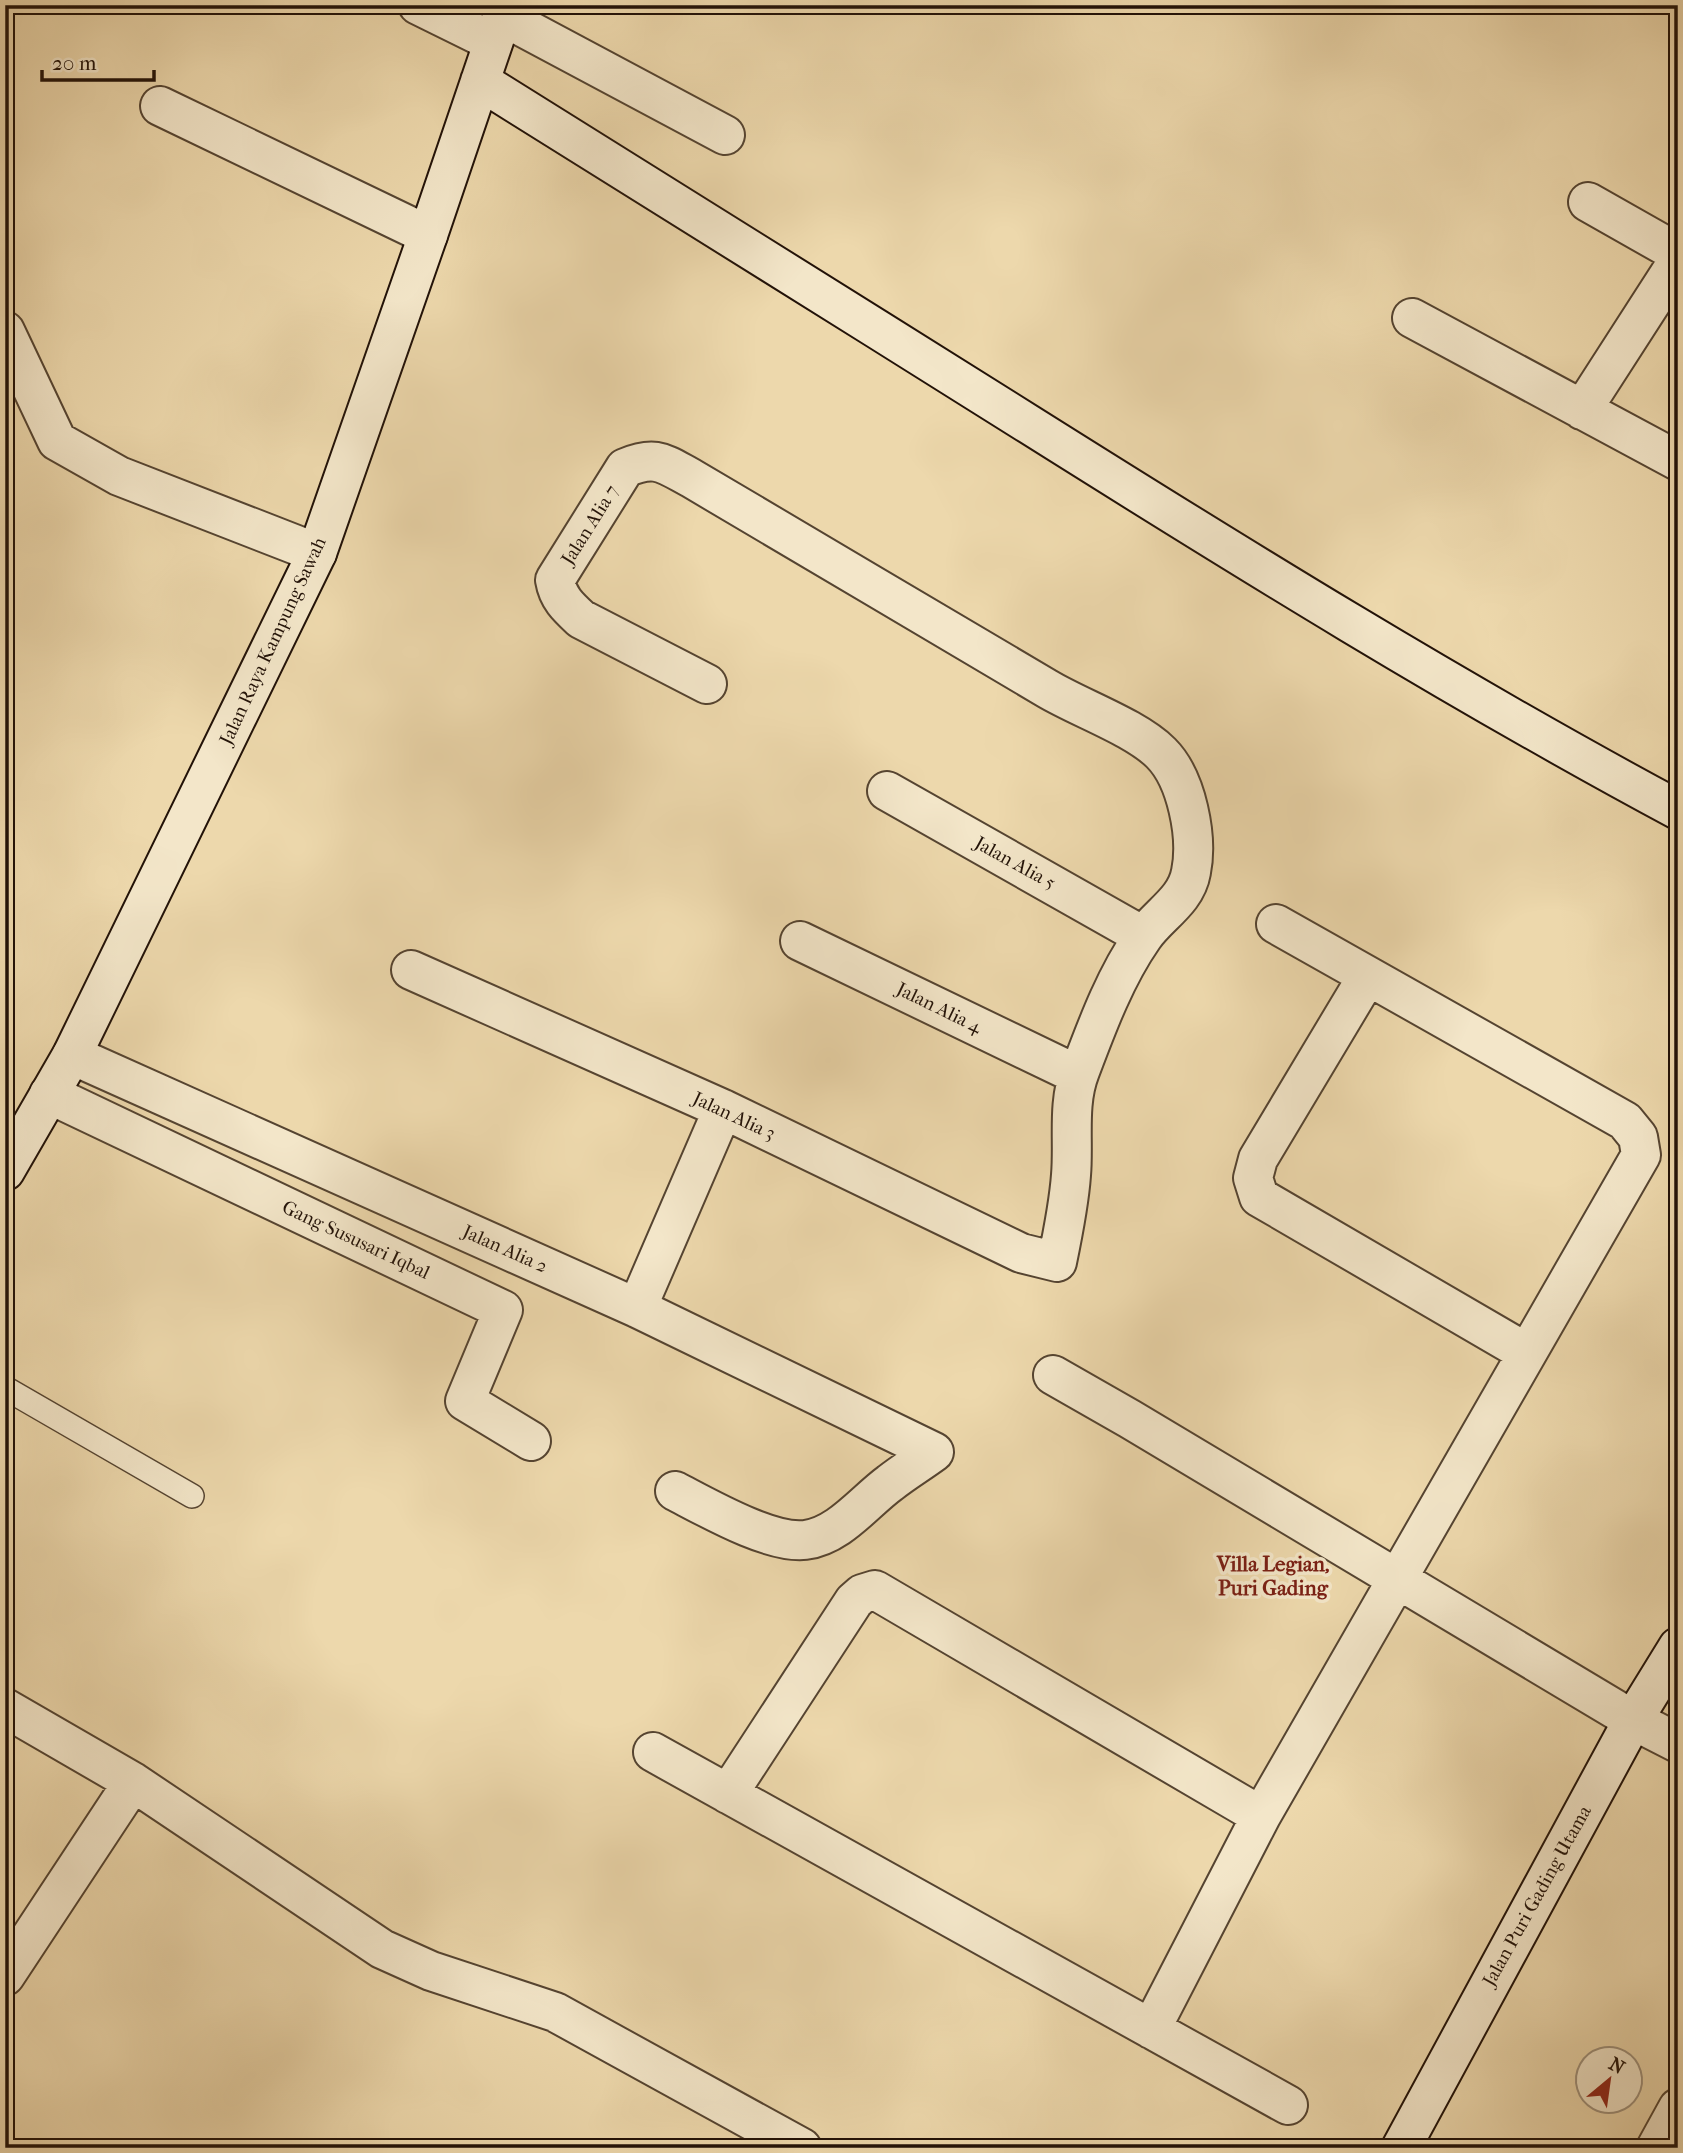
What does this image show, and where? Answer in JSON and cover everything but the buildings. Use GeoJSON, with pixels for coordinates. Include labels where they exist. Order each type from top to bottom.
{"type":"FeatureCollection","features":[{"type":"Feature","properties":{"kind":"street"},"geometry":{"type":"LineString","coordinates":[[418,5],[500,21],[724,135]]}},
{"type":"Feature","properties":{"kind":"street","name":"Jalan Raya Kampung Sawah"},"geometry":{"type":"LineString","coordinates":[[5,1171],[72,1055],[317,553],[500,21]]}},
{"type":"Feature","properties":{"kind":"street"},"geometry":{"type":"LineString","coordinates":[[480,81],[1126,486],[1367,633],[1575,755],[1678,810]]}},
{"type":"Feature","properties":{"kind":"street"},"geometry":{"type":"LineString","coordinates":[[160,106],[428,235]]}},
{"type":"Feature","properties":{"kind":"street"},"geometry":{"type":"LineString","coordinates":[[1588,202],[1678,253]]}},
{"type":"Feature","properties":{"kind":"street"},"geometry":{"type":"LineString","coordinates":[[1582,410],[1678,261]]}},
{"type":"Feature","properties":{"kind":"street"},"geometry":{"type":"LineString","coordinates":[[1412,318],[1678,461]]}},
{"type":"Feature","properties":{"kind":"street"},"geometry":{"type":"LineString","coordinates":[[5,331],[57,441],[119,476],[317,553]]}},
{"type":"Feature","properties":{"kind":"street","name":"Jalan Alia 7"},"geometry":{"type":"LineString","coordinates":[[707,684],[581,619],[564,604],[557,590],[555,580],[625,468],[645,460],[660,462],[691,478],[1051,692],[1129,731],[1160,752],[1175,772],[1189,812],[1194,852],[1191,876],[1180,897],[1143,936]]}},
{"type":"Feature","properties":{"kind":"street","name":"Jalan Alia 5"},"geometry":{"type":"LineString","coordinates":[[887,791],[1143,936]]}},
{"type":"Feature","properties":{"kind":"street"},"geometry":{"type":"LineString","coordinates":[[1151,2029],[1261,1816],[1641,1155],[1638,1137],[1625,1121],[1276,924]]}},
{"type":"Feature","properties":{"kind":"street"},"geometry":{"type":"LineString","coordinates":[[1078,1075],[1113,990],[1143,936]]}},
{"type":"Feature","properties":{"kind":"street","name":"Jalan Alia 4"},"geometry":{"type":"LineString","coordinates":[[800,941],[1078,1075]]}},
{"type":"Feature","properties":{"kind":"street","name":"Jalan Alia 3"},"geometry":{"type":"LineString","coordinates":[[411,971],[723,1110],[1021,1252],[1057,1262],[1071,1177],[1073,1097],[1078,1075]]}},
{"type":"Feature","properties":{"kind":"street"},"geometry":{"type":"LineString","coordinates":[[1367,977],[1258,1159],[1253,1178],[1259,1197],[1527,1353]]}},
{"type":"Feature","properties":{"kind":"street","name":"Jalan Alia 2"},"geometry":{"type":"LineString","coordinates":[[72,1055],[636,1308],[934,1452],[828,1532],[805,1540],[776,1537],[720,1515],[675,1491]]}},
{"type":"Feature","properties":{"kind":"street","name":"Gang Sususari Iqbal"},"geometry":{"type":"LineString","coordinates":[[49,1094],[503,1310],[465,1401],[531,1441]]}},
{"type":"Feature","properties":{"kind":"street"},"geometry":{"type":"LineString","coordinates":[[636,1308],[723,1110]]}},
{"type":"Feature","properties":{"kind":"street"},"geometry":{"type":"LineString","coordinates":[[1054,1375],[1633,1720],[1678,1744]]}},
{"type":"Feature","properties":{"kind":"street"},"geometry":{"type":"LineString","coordinates":[[728,1794],[854,1601],[875,1590],[1261,1816]]}},
{"type":"Feature","properties":{"kind":"street","name":"Jalan Puri Gading Utama"},"geometry":{"type":"LineString","coordinates":[[1401,2148],[1633,1720],[1678,1647]]}},
{"type":"Feature","properties":{"kind":"street"},"geometry":{"type":"LineString","coordinates":[[5,1708],[133,1782],[382,1949],[431,1971],[555,2012],[802,2148]]}},
{"type":"Feature","properties":{"kind":"street"},"geometry":{"type":"LineString","coordinates":[[653,1752],[1288,2105]]}},
{"type":"Feature","properties":{"kind":"street"},"geometry":{"type":"LineString","coordinates":[[5,1976],[133,1782]]}},
{"type":"Feature","properties":{"kind":"street"},"geometry":{"type":"LineString","coordinates":[[1656,2148],[1678,2108]]}},
{"type":"Feature","properties":{"kind":"lane"},"geometry":{"type":"LineString","coordinates":[[5,1388],[192,1496]]}},
{"type":"Feature","properties":{"kind":"district","name":"Villa Legian, Puri Gading"},"geometry":{"type":"Point","coordinates":[1273,1576]}}]}
